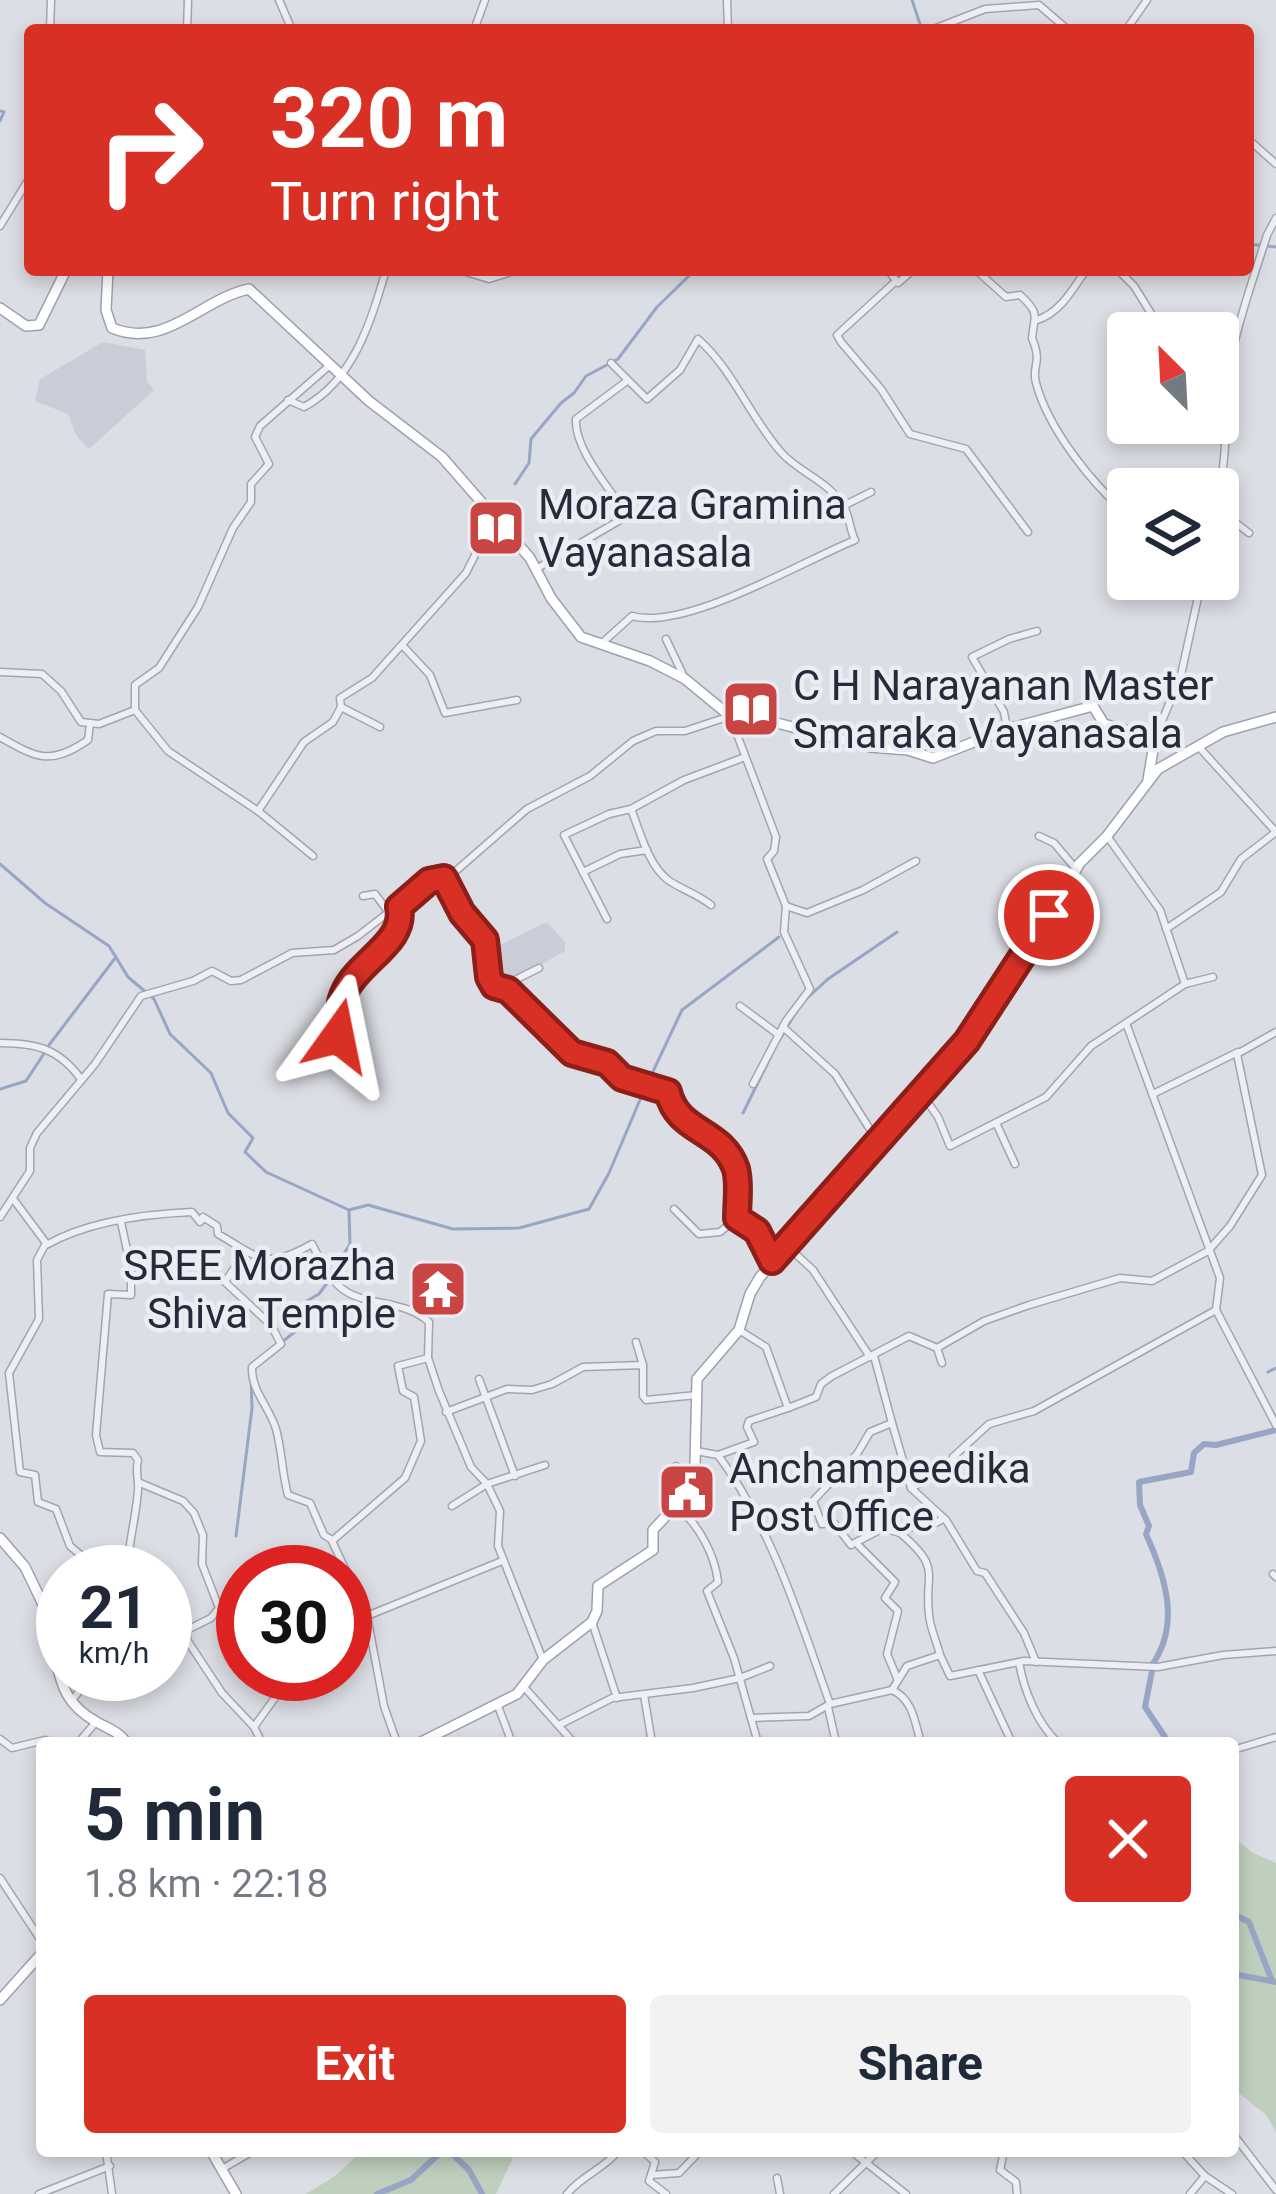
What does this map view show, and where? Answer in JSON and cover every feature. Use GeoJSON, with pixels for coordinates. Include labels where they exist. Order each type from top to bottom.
{"type":"FeatureCollection","features":[{"type":"Feature","properties":{"kind":"main road"},"geometry":{"type":"LineString","coordinates":[[0,308],[26,326],[39,325],[62,276]]}},
{"type":"Feature","properties":{"kind":"main road"},"geometry":{"type":"LineString","coordinates":[[108,276],[106,310],[112,328],[141,334],[163,330],[249,289],[342,376],[442,457],[536,568],[580,638],[685,679],[730,716],[742,714],[933,758],[1006,729],[1093,706],[1104,724],[1155,738],[1148,780]]}},
{"type":"Feature","properties":{"kind":"main road"},"geometry":{"type":"LineString","coordinates":[[432,1737],[498,1706],[524,1687],[543,1660],[592,1622],[598,1586],[653,1550],[655,1527],[676,1505],[694,1466],[697,1379],[739,1330],[749,1294],[785,1244],[987,1012],[1076,869],[1108,836],[1148,780],[1197,745],[1238,726],[1276,717]]}},
{"type":"Feature","properties":{"kind":"main road"},"geometry":{"type":"LineString","coordinates":[[0,1538],[25,1567],[36,1590]]}},
{"type":"Feature","properties":{"kind":"main road"},"geometry":{"type":"LineString","coordinates":[[75,1701],[96,1722],[122,1737]]}},
{"type":"Feature","properties":{"kind":"main road"},"geometry":{"type":"LineString","coordinates":[[0,2000],[36,1960]]}},
{"type":"Feature","properties":{"kind":"main road"},"geometry":{"type":"LineString","coordinates":[[215,2157],[236,2194]]}},
{"type":"Feature","properties":{"kind":"street"},"geometry":{"type":"LineString","coordinates":[[946,24],[985,9],[1039,5],[1061,24]]}},
{"type":"Feature","properties":{"kind":"street"},"geometry":{"type":"LineString","coordinates":[[0,226],[24,187]]}},
{"type":"Feature","properties":{"kind":"street"},"geometry":{"type":"LineString","coordinates":[[1225,468],[1233,352],[1276,218]]}},
{"type":"Feature","properties":{"kind":"street"},"geometry":{"type":"LineString","coordinates":[[288,400],[304,407],[324,396],[342,376],[370,322],[384,276]]}},
{"type":"Feature","properties":{"kind":"street"},"geometry":{"type":"LineString","coordinates":[[892,276],[896,281]]}},
{"type":"Feature","properties":{"kind":"street"},"geometry":{"type":"LineString","coordinates":[[904,276],[837,335],[910,434],[966,449],[1028,532]]}},
{"type":"Feature","properties":{"kind":"street"},"geometry":{"type":"LineString","coordinates":[[983,276],[1006,297],[1020,295],[1036,320]]}},
{"type":"Feature","properties":{"kind":"street"},"geometry":{"type":"LineString","coordinates":[[1036,320],[1045,318],[1068,297],[1082,276]]}},
{"type":"Feature","properties":{"kind":"street"},"geometry":{"type":"LineString","coordinates":[[1124,276],[1150,312]]}},
{"type":"Feature","properties":{"kind":"street"},"geometry":{"type":"LineString","coordinates":[[1036,320],[1031,332],[1039,356],[1035,380],[1051,418],[1107,496]]}},
{"type":"Feature","properties":{"kind":"street"},"geometry":{"type":"LineString","coordinates":[[601,644],[632,616],[648,621],[682,616],[855,540],[843,506],[814,475],[782,455],[727,369],[698,339],[680,370],[647,398],[611,362]]}},
{"type":"Feature","properties":{"kind":"street"},"geometry":{"type":"LineString","coordinates":[[313,856],[168,751],[135,710],[135,685],[159,668],[190,620],[233,528],[251,502],[251,484],[269,464],[255,437],[260,426],[330,365]]}},
{"type":"Feature","properties":{"kind":"street"},"geometry":{"type":"LineString","coordinates":[[536,568],[627,516],[606,480],[585,457],[575,422],[627,381]]}},
{"type":"Feature","properties":{"kind":"street"},"geometry":{"type":"LineString","coordinates":[[843,506],[871,492]]}},
{"type":"Feature","properties":{"kind":"street"},"geometry":{"type":"LineString","coordinates":[[258,812],[304,742],[333,722],[340,698],[372,677],[403,646],[473,563],[474,538],[490,511]]}},
{"type":"Feature","properties":{"kind":"street"},"geometry":{"type":"LineString","coordinates":[[1239,525],[1249,533]]}},
{"type":"Feature","properties":{"kind":"street"},"geometry":{"type":"LineString","coordinates":[[1155,738],[1181,675],[1197,600]]}},
{"type":"Feature","properties":{"kind":"street"},"geometry":{"type":"LineString","coordinates":[[1006,729],[1004,712],[972,657],[1037,631]]}},
{"type":"Feature","properties":{"kind":"street"},"geometry":{"type":"LineString","coordinates":[[666,639],[685,679]]}},
{"type":"Feature","properties":{"kind":"street"},"geometry":{"type":"LineString","coordinates":[[403,646],[430,675],[445,713],[517,700]]}},
{"type":"Feature","properties":{"kind":"street"},"geometry":{"type":"LineString","coordinates":[[0,672],[43,674],[81,722],[122,717],[135,710]]}},
{"type":"Feature","properties":{"kind":"street"},"geometry":{"type":"LineString","coordinates":[[340,707],[380,727]]}},
{"type":"Feature","properties":{"kind":"street"},"geometry":{"type":"LineString","coordinates":[[0,1217],[30,1171],[30,1148],[38,1133],[141,996],[212,971],[232,981],[241,980],[292,953],[334,950],[390,914],[429,881],[444,878],[486,848],[527,809],[590,776],[633,741],[656,731],[685,730],[730,716],[776,837],[767,859],[786,906],[784,932],[810,989],[753,1084]]}},
{"type":"Feature","properties":{"kind":"street"},"geometry":{"type":"LineString","coordinates":[[0,737],[51,758],[88,740],[90,724]]}},
{"type":"Feature","properties":{"kind":"street"},"geometry":{"type":"LineString","coordinates":[[1166,929],[1221,892],[1241,859],[1276,832],[1197,745]]}},
{"type":"Feature","properties":{"kind":"street"},"geometry":{"type":"LineString","coordinates":[[608,919],[564,835],[745,757]]}},
{"type":"Feature","properties":{"kind":"street"},"geometry":{"type":"LineString","coordinates":[[631,808],[646,850],[667,880],[711,904]]}},
{"type":"Feature","properties":{"kind":"street"},"geometry":{"type":"LineString","coordinates":[[1040,836],[1054,843],[1076,869]]}},
{"type":"Feature","properties":{"kind":"street"},"geometry":{"type":"LineString","coordinates":[[1108,836],[1160,910],[1185,983]]}},
{"type":"Feature","properties":{"kind":"street"},"geometry":{"type":"LineString","coordinates":[[583,872],[620,854],[646,850]]}},
{"type":"Feature","properties":{"kind":"street"},"geometry":{"type":"LineString","coordinates":[[786,906],[807,913],[916,861]]}},
{"type":"Feature","properties":{"kind":"street"},"geometry":{"type":"LineString","coordinates":[[444,878],[462,913],[485,940],[494,986],[508,990],[572,1053],[607,1063],[622,1078],[668,1092],[681,1120],[722,1144],[737,1174],[737,1218]]}},
{"type":"Feature","properties":{"kind":"street"},"geometry":{"type":"LineString","coordinates":[[363,896],[375,894],[390,914]]}},
{"type":"Feature","properties":{"kind":"street"},"geometry":{"type":"LineString","coordinates":[[343,1057],[335,1041],[343,1030],[339,1019],[348,986],[358,969],[381,954],[398,924],[399,907]]}},
{"type":"Feature","properties":{"kind":"street"},"geometry":{"type":"LineString","coordinates":[[508,990],[515,980],[539,968]]}},
{"type":"Feature","properties":{"kind":"street"},"geometry":{"type":"LineString","coordinates":[[920,1091],[950,1146],[1046,1097],[1091,1046],[1185,983],[1214,976]]}},
{"type":"Feature","properties":{"kind":"street"},"geometry":{"type":"LineString","coordinates":[[740,1006],[783,1031],[835,1074],[878,1142]]}},
{"type":"Feature","properties":{"kind":"street"},"geometry":{"type":"LineString","coordinates":[[1126,1023],[1220,1278],[1216,1310],[1276,1425]]}},
{"type":"Feature","properties":{"kind":"street"},"geometry":{"type":"LineString","coordinates":[[1155,1094],[1276,1032]]}},
{"type":"Feature","properties":{"kind":"street"},"geometry":{"type":"LineString","coordinates":[[0,1043],[40,1045],[66,1058],[81,1079]]}},
{"type":"Feature","properties":{"kind":"street"},"geometry":{"type":"LineString","coordinates":[[937,1348],[984,1321],[1120,1278],[1152,1281],[1208,1251],[1262,1175],[1239,1052]]}},
{"type":"Feature","properties":{"kind":"street"},"geometry":{"type":"LineString","coordinates":[[997,1125],[1015,1164]]}},
{"type":"Feature","properties":{"kind":"street"},"geometry":{"type":"LineString","coordinates":[[14,1200],[46,1245]]}},
{"type":"Feature","properties":{"kind":"street"},"geometry":{"type":"LineString","coordinates":[[674,1209],[699,1234],[720,1232],[737,1218]]}},
{"type":"Feature","properties":{"kind":"street"},"geometry":{"type":"LineString","coordinates":[[70,1545],[56,1509],[40,1505],[34,1475],[21,1474],[14,1427],[9,1373],[39,1319],[37,1260],[46,1245],[64,1235],[192,1212],[200,1222],[202,1217],[212,1221],[218,1234],[257,1260],[286,1259],[312,1244],[339,1286],[369,1300],[404,1305],[429,1322],[428,1358],[446,1412],[471,1467],[487,1484],[500,1511],[496,1537],[502,1562],[543,1660]]}},
{"type":"Feature","properties":{"kind":"street"},"geometry":{"type":"LineString","coordinates":[[737,1218],[757,1231],[772,1261]]}},
{"type":"Feature","properties":{"kind":"street"},"geometry":{"type":"LineString","coordinates":[[121,1222],[131,1295],[108,1294],[96,1435],[100,1451],[136,1455],[140,1483],[128,1545]]}},
{"type":"Feature","properties":{"kind":"street"},"geometry":{"type":"LineString","coordinates":[[785,1244],[813,1270],[872,1357],[911,1488],[945,1519],[976,1570],[985,1573],[1024,1633],[1036,1662]]}},
{"type":"Feature","properties":{"kind":"street"},"geometry":{"type":"LineString","coordinates":[[244,1252],[225,1282],[271,1325],[280,1342],[252,1367],[252,1384],[277,1431],[288,1496],[310,1503],[324,1535],[334,1545]]}},
{"type":"Feature","properties":{"kind":"street"},"geometry":{"type":"LineString","coordinates":[[911,1488],[949,1468],[952,1457],[989,1424],[1034,1412],[1216,1310]]}},
{"type":"Feature","properties":{"kind":"street"},"geometry":{"type":"LineString","coordinates":[[739,1330],[766,1347],[788,1408]]}},
{"type":"Feature","properties":{"kind":"street"},"geometry":{"type":"LineString","coordinates":[[696,1451],[718,1455],[754,1442],[749,1421],[812,1400],[832,1376],[910,1336],[937,1348],[942,1363]]}},
{"type":"Feature","properties":{"kind":"street"},"geometry":{"type":"LineString","coordinates":[[636,1342],[646,1400],[697,1395]]}},
{"type":"Feature","properties":{"kind":"street"},"geometry":{"type":"LineString","coordinates":[[332,1540],[405,1478],[421,1441],[414,1397],[403,1391],[398,1366],[428,1358]]}},
{"type":"Feature","properties":{"kind":"street"},"geometry":{"type":"LineString","coordinates":[[446,1412],[507,1389],[532,1390],[552,1384],[583,1367],[643,1365]]}},
{"type":"Feature","properties":{"kind":"street"},"geometry":{"type":"LineString","coordinates":[[479,1379],[515,1476]]}},
{"type":"Feature","properties":{"kind":"street"},"geometry":{"type":"LineString","coordinates":[[892,1423],[870,1432],[857,1454],[814,1496],[822,1524],[834,1523],[895,1582],[885,1598],[898,1611],[887,1654],[919,1737]]}},
{"type":"Feature","properties":{"kind":"street"},"geometry":{"type":"LineString","coordinates":[[718,1455],[760,1523],[809,1639],[835,1737]]}},
{"type":"Feature","properties":{"kind":"street"},"geometry":{"type":"LineString","coordinates":[[452,1506],[487,1484],[545,1465]]}},
{"type":"Feature","properties":{"kind":"street"},"geometry":{"type":"LineString","coordinates":[[676,1466],[685,1485]]}},
{"type":"Feature","properties":{"kind":"street"},"geometry":{"type":"LineString","coordinates":[[140,1483],[184,1501],[202,1528],[201,1558],[219,1608],[192,1628]]}},
{"type":"Feature","properties":{"kind":"street"},"geometry":{"type":"LineString","coordinates":[[676,1505],[687,1514],[716,1562],[718,1582],[706,1591],[740,1678],[756,1737]]}},
{"type":"Feature","properties":{"kind":"street"},"geometry":{"type":"LineString","coordinates":[[901,1533],[919,1522],[926,1528],[945,1519]]}},
{"type":"Feature","properties":{"kind":"street"},"geometry":{"type":"LineString","coordinates":[[854,1545],[883,1528],[901,1533],[916,1547],[932,1575],[928,1615],[950,1676],[1019,1662],[1157,1667],[1276,1651]]}},
{"type":"Feature","properties":{"kind":"street"},"geometry":{"type":"LineString","coordinates":[[372,1614],[502,1562]]}},
{"type":"Feature","properties":{"kind":"street"},"geometry":{"type":"LineString","coordinates":[[592,1622],[617,1698]]}},
{"type":"Feature","properties":{"kind":"street"},"geometry":{"type":"LineString","coordinates":[[372,1642],[395,1737]]}},
{"type":"Feature","properties":{"kind":"street"},"geometry":{"type":"LineString","coordinates":[[192,1650],[259,1737]]}},
{"type":"Feature","properties":{"kind":"street"},"geometry":{"type":"LineString","coordinates":[[751,1718],[808,1716],[895,1684],[907,1666],[940,1654]]}},
{"type":"Feature","properties":{"kind":"street"},"geometry":{"type":"LineString","coordinates":[[1019,1662],[1022,1680],[1052,1737]]}},
{"type":"Feature","properties":{"kind":"street"},"geometry":{"type":"LineString","coordinates":[[559,1725],[617,1698],[740,1678],[770,1666]]}},
{"type":"Feature","properties":{"kind":"street"},"geometry":{"type":"LineString","coordinates":[[978,1670],[1008,1737]]}},
{"type":"Feature","properties":{"kind":"street"},"geometry":{"type":"LineString","coordinates":[[524,1687],[569,1737]]}},
{"type":"Feature","properties":{"kind":"street"},"geometry":{"type":"LineString","coordinates":[[644,1695],[651,1737]]}},
{"type":"Feature","properties":{"kind":"street"},"geometry":{"type":"LineString","coordinates":[[254,1726],[272,1701]]}},
{"type":"Feature","properties":{"kind":"street"},"geometry":{"type":"LineString","coordinates":[[498,1706],[510,1737]]}},
{"type":"Feature","properties":{"kind":"street"},"geometry":{"type":"LineString","coordinates":[[83,1737],[96,1722]]}},
{"type":"Feature","properties":{"kind":"street"},"geometry":{"type":"LineString","coordinates":[[1239,1748],[1276,1737]]}},
{"type":"Feature","properties":{"kind":"street"},"geometry":{"type":"LineString","coordinates":[[0,1739],[12,1748],[36,1742]]}},
{"type":"Feature","properties":{"kind":"street"},"geometry":{"type":"LineString","coordinates":[[0,1878],[36,1933]]}},
{"type":"Feature","properties":{"kind":"street"},"geometry":{"type":"LineString","coordinates":[[1239,2142],[1276,2190]]}},
{"type":"Feature","properties":{"kind":"street"},"geometry":{"type":"LineString","coordinates":[[108,2157],[112,2194]]}},
{"type":"Feature","properties":{"kind":"street"},"geometry":{"type":"LineString","coordinates":[[222,2169],[243,2157]]}},
{"type":"Feature","properties":{"kind":"street"},"geometry":{"type":"LineString","coordinates":[[567,2194],[576,2182],[614,2157]]}},
{"type":"Feature","properties":{"kind":"street"},"geometry":{"type":"LineString","coordinates":[[650,2157],[655,2162],[649,2181],[666,2194]]}},
{"type":"Feature","properties":{"kind":"street"},"geometry":{"type":"LineString","coordinates":[[651,2175],[680,2173],[695,2157]]}},
{"type":"Feature","properties":{"kind":"street"},"geometry":{"type":"LineString","coordinates":[[859,2157],[906,2194]]}},
{"type":"Feature","properties":{"kind":"street"},"geometry":{"type":"LineString","coordinates":[[834,2194],[871,2157]]}},
{"type":"Feature","properties":{"kind":"street"},"geometry":{"type":"LineString","coordinates":[[1003,2157],[1000,2170],[1016,2182],[1017,2194]]}},
{"type":"Feature","properties":{"kind":"street"},"geometry":{"type":"LineString","coordinates":[[1188,2157],[1232,2194]]}},
{"type":"Feature","properties":{"kind":"street"},"geometry":{"type":"LineString","coordinates":[[39,2194],[110,2166]]}},
{"type":"Feature","properties":{"kind":"street"},"geometry":{"type":"LineString","coordinates":[[1190,2194],[1205,2176]]}},
{"type":"Feature","properties":{"kind":"street"},"geometry":{"type":"LineString","coordinates":[[777,2179],[780,2194]]}},
{"type":"Feature","properties":{"kind":"shaded area"},"geometry":{"type":"Polygon","coordinates":[[[103,342],[145,350],[147,382],[154,390],[89,449],[76,435],[68,414],[35,401],[40,379],[103,342]]]}},
{"type":"Feature","properties":{"kind":"shaded area"},"geometry":{"type":"Polygon","coordinates":[[[547,922],[565,942],[565,951],[505,985],[498,984],[491,959],[494,948],[547,922]]]}},
{"type":"Feature","properties":{"kind":"green space"},"geometry":{"type":"Polygon","coordinates":[[[1239,1841],[1276,1863],[1276,2132],[1267,2116],[1239,2093],[1239,1841]]]}},
{"type":"Feature","properties":{"kind":"green space"},"geometry":{"type":"Polygon","coordinates":[[[356,2157],[513,2157],[496,2194],[306,2194],[356,2157]]]}},
{"type":"Feature","properties":{"kind":"waterway"},"geometry":{"type":"LineString","coordinates":[[912,0],[920,24]]}},
{"type":"Feature","properties":{"kind":"waterway"},"geometry":{"type":"LineString","coordinates":[[0,111],[4,112],[0,121]]}},
{"type":"Feature","properties":{"kind":"waterway"},"geometry":{"type":"LineString","coordinates":[[1254,245],[1276,247]]}},
{"type":"Feature","properties":{"kind":"waterway"},"geometry":{"type":"LineString","coordinates":[[515,484],[529,463],[531,439],[561,403],[586,376],[618,359],[657,307],[689,276]]}},
{"type":"Feature","properties":{"kind":"waterway"},"geometry":{"type":"LineString","coordinates":[[0,864],[45,903],[109,946],[128,977],[154,999],[170,1034],[211,1073],[228,1113],[253,1138],[245,1152],[266,1172],[349,1210],[368,1205],[453,1229],[519,1228],[589,1209],[645,1088]]}},
{"type":"Feature","properties":{"kind":"waterway"},"geometry":{"type":"LineString","coordinates":[[804,1001],[897,932]]}},
{"type":"Feature","properties":{"kind":"waterway"},"geometry":{"type":"LineString","coordinates":[[649,1080],[682,1010],[779,937]]}},
{"type":"Feature","properties":{"kind":"waterway"},"geometry":{"type":"LineString","coordinates":[[49,1045],[116,957]]}},
{"type":"Feature","properties":{"kind":"waterway"},"geometry":{"type":"LineString","coordinates":[[778,1042],[795,1014]]}},
{"type":"Feature","properties":{"kind":"waterway"},"geometry":{"type":"LineString","coordinates":[[0,1089],[26,1081],[45,1052]]}},
{"type":"Feature","properties":{"kind":"waterway"},"geometry":{"type":"LineString","coordinates":[[743,1113],[771,1056]]}},
{"type":"Feature","properties":{"kind":"waterway"},"geometry":{"type":"LineString","coordinates":[[334,1270],[350,1244],[349,1211]]}},
{"type":"Feature","properties":{"kind":"waterway"},"geometry":{"type":"LineString","coordinates":[[282,1342],[297,1330],[305,1302],[330,1279]]}},
{"type":"Feature","properties":{"kind":"waterway"},"geometry":{"type":"LineString","coordinates":[[1268,1372],[1276,1368]]}},
{"type":"Feature","properties":{"kind":"waterway"},"geometry":{"type":"LineString","coordinates":[[236,1536],[252,1408],[251,1378]]}},
{"type":"Feature","properties":{"kind":"waterway"},"geometry":{"type":"LineString","coordinates":[[1152,1665],[1166,1633],[1167,1600],[1146,1534],[1149,1526],[1140,1505],[1139,1482],[1191,1472],[1194,1453],[1204,1444],[1276,1430]]}},
{"type":"Feature","properties":{"kind":"waterway"},"geometry":{"type":"LineString","coordinates":[[1152,1671],[1145,1707],[1165,1737]]}},
{"type":"Feature","properties":{"kind":"waterway"},"geometry":{"type":"LineString","coordinates":[[1239,1917],[1249,1922],[1272,1981]]}},
{"type":"Feature","properties":{"kind":"waterway"},"geometry":{"type":"LineString","coordinates":[[1239,1975],[1276,1982]]}},
{"type":"Feature","properties":{"kind":"waterway"},"geometry":{"type":"LineString","coordinates":[[377,2194],[411,2180],[436,2157]]}},
{"type":"Feature","properties":{"kind":"waterway"},"geometry":{"type":"LineString","coordinates":[[455,2157],[482,2194]]}},
{"type":"Feature","properties":{"kind":"place","name":"Moraza Gramina Vayanasala"},"geometry":{"type":"Point","coordinates":[496,528]}},
{"type":"Feature","properties":{"kind":"place","name":"C H Narayanan Master Smaraka Vayanasala"},"geometry":{"type":"Point","coordinates":[751,709]}},
{"type":"Feature","properties":{"kind":"place","name":"SREE Morazha Shiva Temple"},"geometry":{"type":"Point","coordinates":[438,1289]}},
{"type":"Feature","properties":{"kind":"place","name":"Anchampeedika Post Office"},"geometry":{"type":"Point","coordinates":[687,1492]}},
{"type":"Feature","properties":{"kind":"route"},"geometry":{"type":"LineString","coordinates":[[338,1036],[343,1030],[339,1019],[348,986],[364,963],[381,954],[398,924],[399,907],[429,881],[444,878],[462,913],[485,940],[494,986],[508,990],[572,1053],[607,1063],[622,1078],[668,1092],[681,1120],[722,1144],[737,1174],[737,1218],[757,1231],[772,1261],[967,1041],[1049,915]]}}]}
